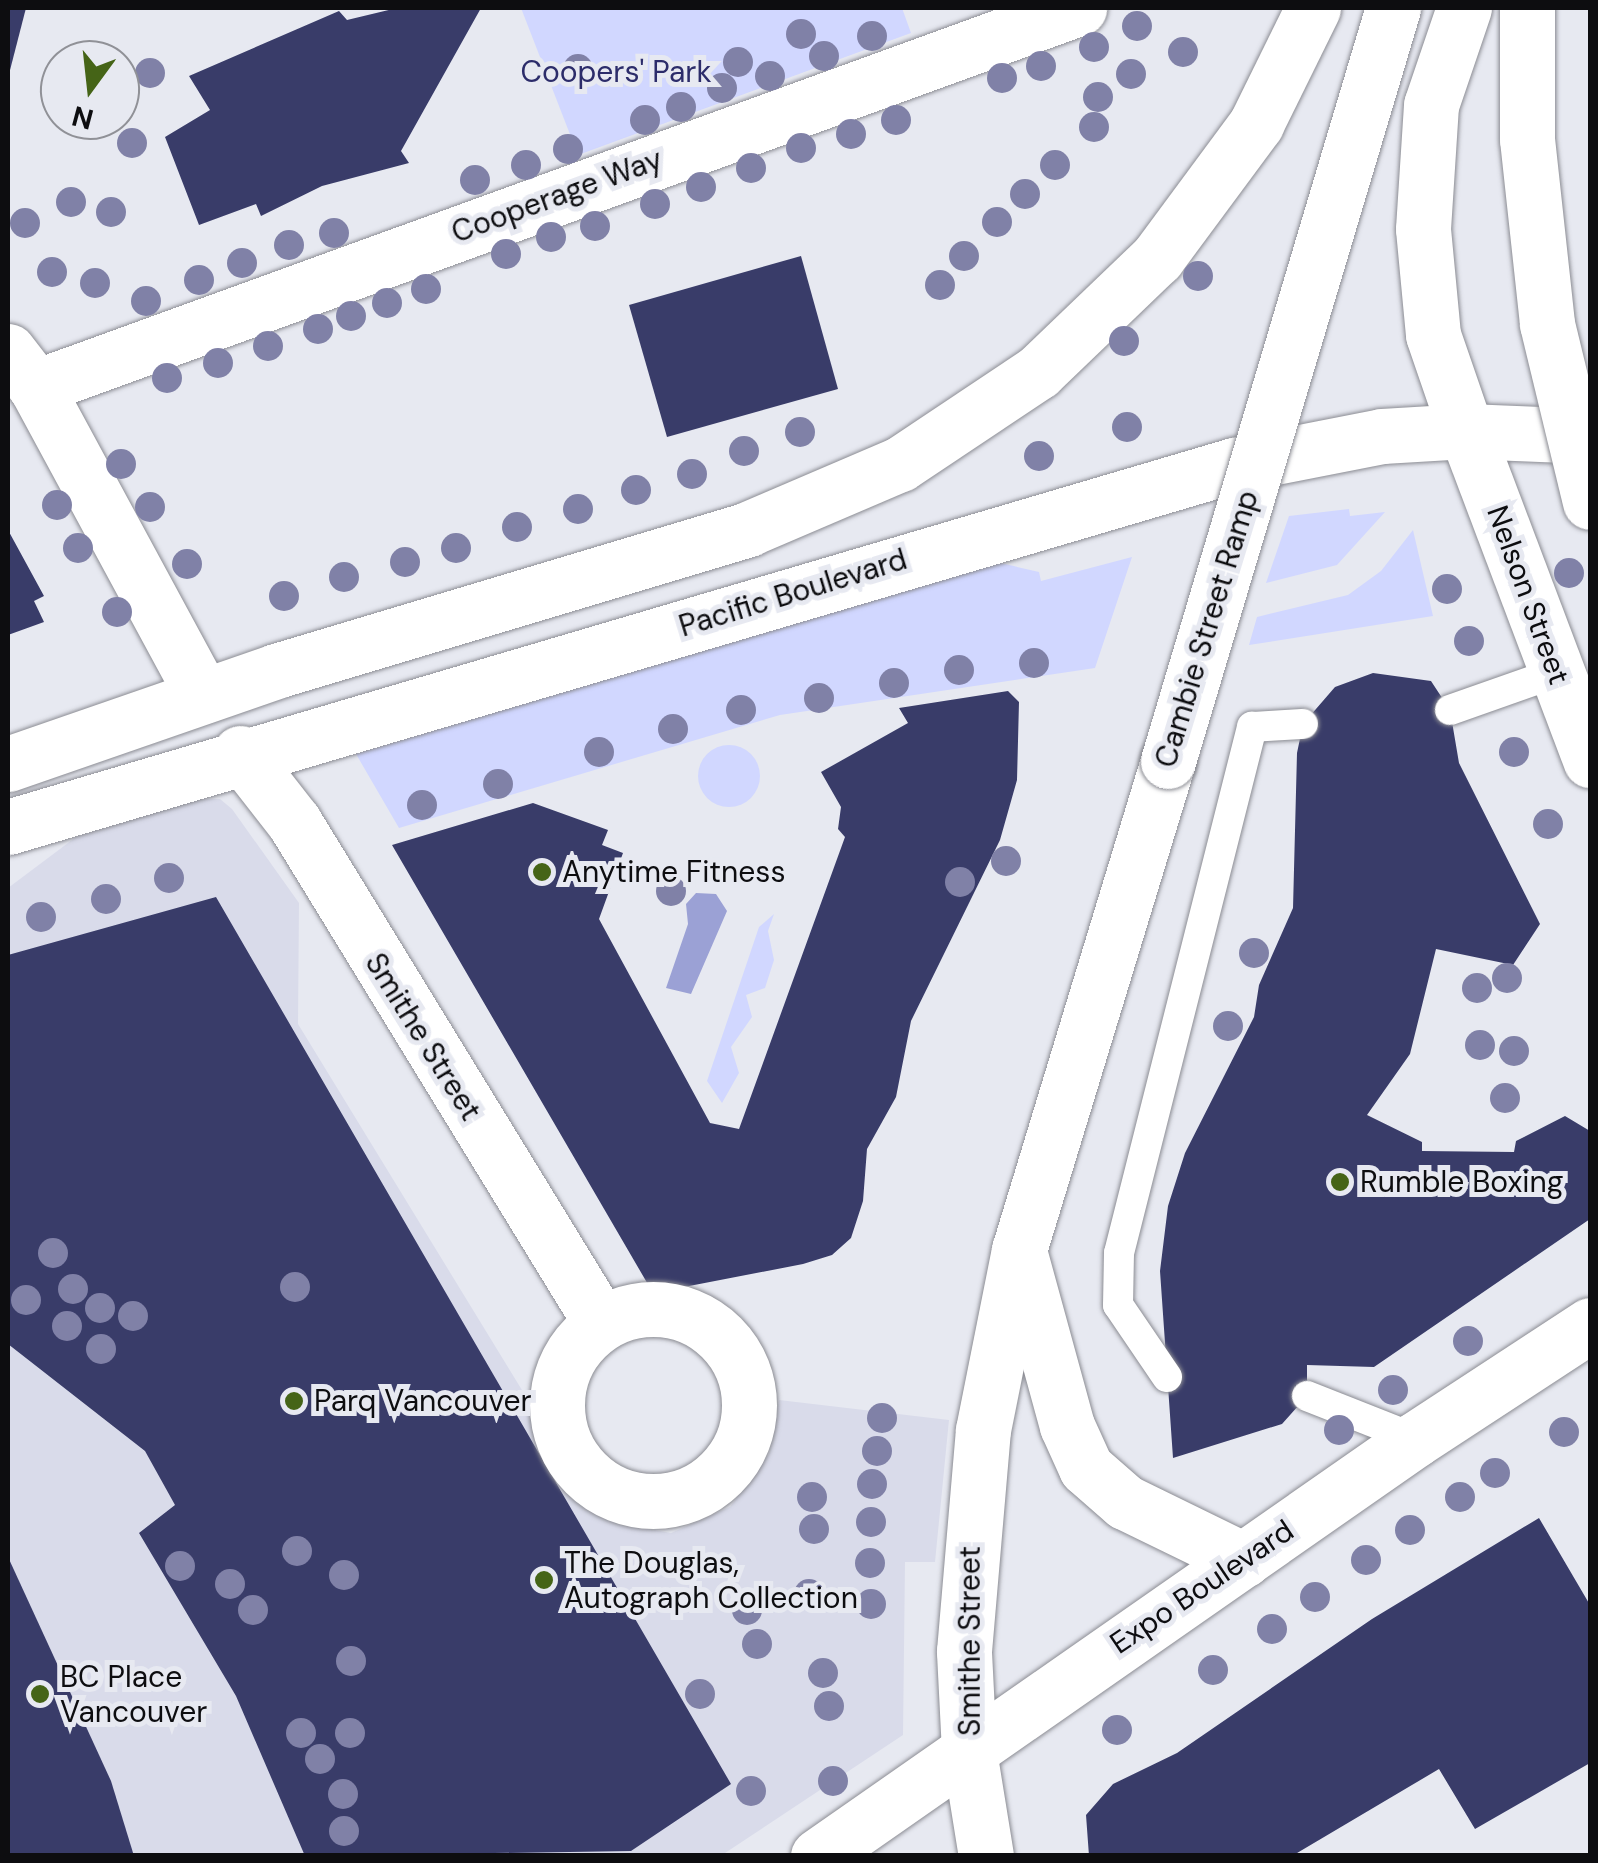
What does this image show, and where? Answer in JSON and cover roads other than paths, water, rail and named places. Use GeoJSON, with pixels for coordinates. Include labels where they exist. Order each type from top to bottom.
{"type":"FeatureCollection","features":[{"type":"Feature","properties":{"kind":"main road","name":"Cooperage Way"},"geometry":{"type":"LineString","coordinates":[[22,369],[1079,8]]}},
{"type":"Feature","properties":{"kind":"main road"},"geometry":{"type":"LineString","coordinates":[[8,764],[266,675],[748,529],[900,464],[971,421],[1100,318],[1158,258],[1256,124],[1314,8]]}},
{"type":"Feature","properties":{"kind":"main road","name":"Cambie Street Ramp"},"geometry":{"type":"LineString","coordinates":[[1019,1250],[1393,8]]}},
{"type":"Feature","properties":{"kind":"main road","name":"Nelson Street"},"geometry":{"type":"LineString","coordinates":[[1464,8],[1431,105],[1423,229],[1434,334],[1466,431],[1590,760]]}},
{"type":"Feature","properties":{"kind":"main road"},"geometry":{"type":"LineString","coordinates":[[1527,8],[1527,139],[1547,324],[1590,502]]}},
{"type":"Feature","properties":{"kind":"main road"},"geometry":{"type":"LineString","coordinates":[[22,369],[203,696]]}},
{"type":"Feature","properties":{"kind":"main road","name":"Pacific Boulevard"},"geometry":{"type":"LineString","coordinates":[[8,827],[240,754],[1234,465],[1382,436],[1466,431],[1590,436]]}},
{"type":"Feature","properties":{"kind":"main road","name":"Smithe Street"},"geometry":{"type":"LineString","coordinates":[[240,754],[294,822],[602,1323]]}},
{"type":"Feature","properties":{"kind":"main road"},"geometry":{"type":"LineString","coordinates":[[1019,1250],[1066,1426],[1086,1468],[1125,1502],[1244,1560]]}},
{"type":"Feature","properties":{"kind":"main road","name":"Smithe Street"},"geometry":{"type":"LineString","coordinates":[[986,1856],[969,1751],[964,1651],[970,1535],[983,1430],[1019,1250]]}},
{"type":"Feature","properties":{"kind":"main road","name":"Expo Boulevard"},"geometry":{"type":"LineString","coordinates":[[818,1856],[1416,1439],[1590,1326]]}},
{"type":"Feature","properties":{"kind":"lane"},"geometry":{"type":"LineString","coordinates":[[1450,710],[1555,673]]}},
{"type":"Feature","properties":{"kind":"lane"},"geometry":{"type":"LineString","coordinates":[[1167,1378],[1118,1305],[1119,1253],[1252,727],[1303,724]]}},
{"type":"Feature","properties":{"kind":"lane"},"geometry":{"type":"LineString","coordinates":[[1307,1396],[1416,1439]]}},
{"type":"Feature","properties":{"kind":"place","name":"Anytime Fitness"},"geometry":{"type":"Point","coordinates":[542,872]}},
{"type":"Feature","properties":{"kind":"place","name":"Rumble Boxing"},"geometry":{"type":"Point","coordinates":[1340,1182]}},
{"type":"Feature","properties":{"kind":"place","name":"Parq Vancouver"},"geometry":{"type":"Point","coordinates":[294,1401]}},
{"type":"Feature","properties":{"kind":"place","name":"The Douglas, Autograph Collection"},"geometry":{"type":"Point","coordinates":[544,1580]}},
{"type":"Feature","properties":{"kind":"place","name":"BC Place Vancouver"},"geometry":{"type":"Point","coordinates":[40,1694]}},
{"type":"Feature","properties":{"kind":"park label","name":"Coopers' Park"},"geometry":{"type":"Point","coordinates":[616,72]}}]}
